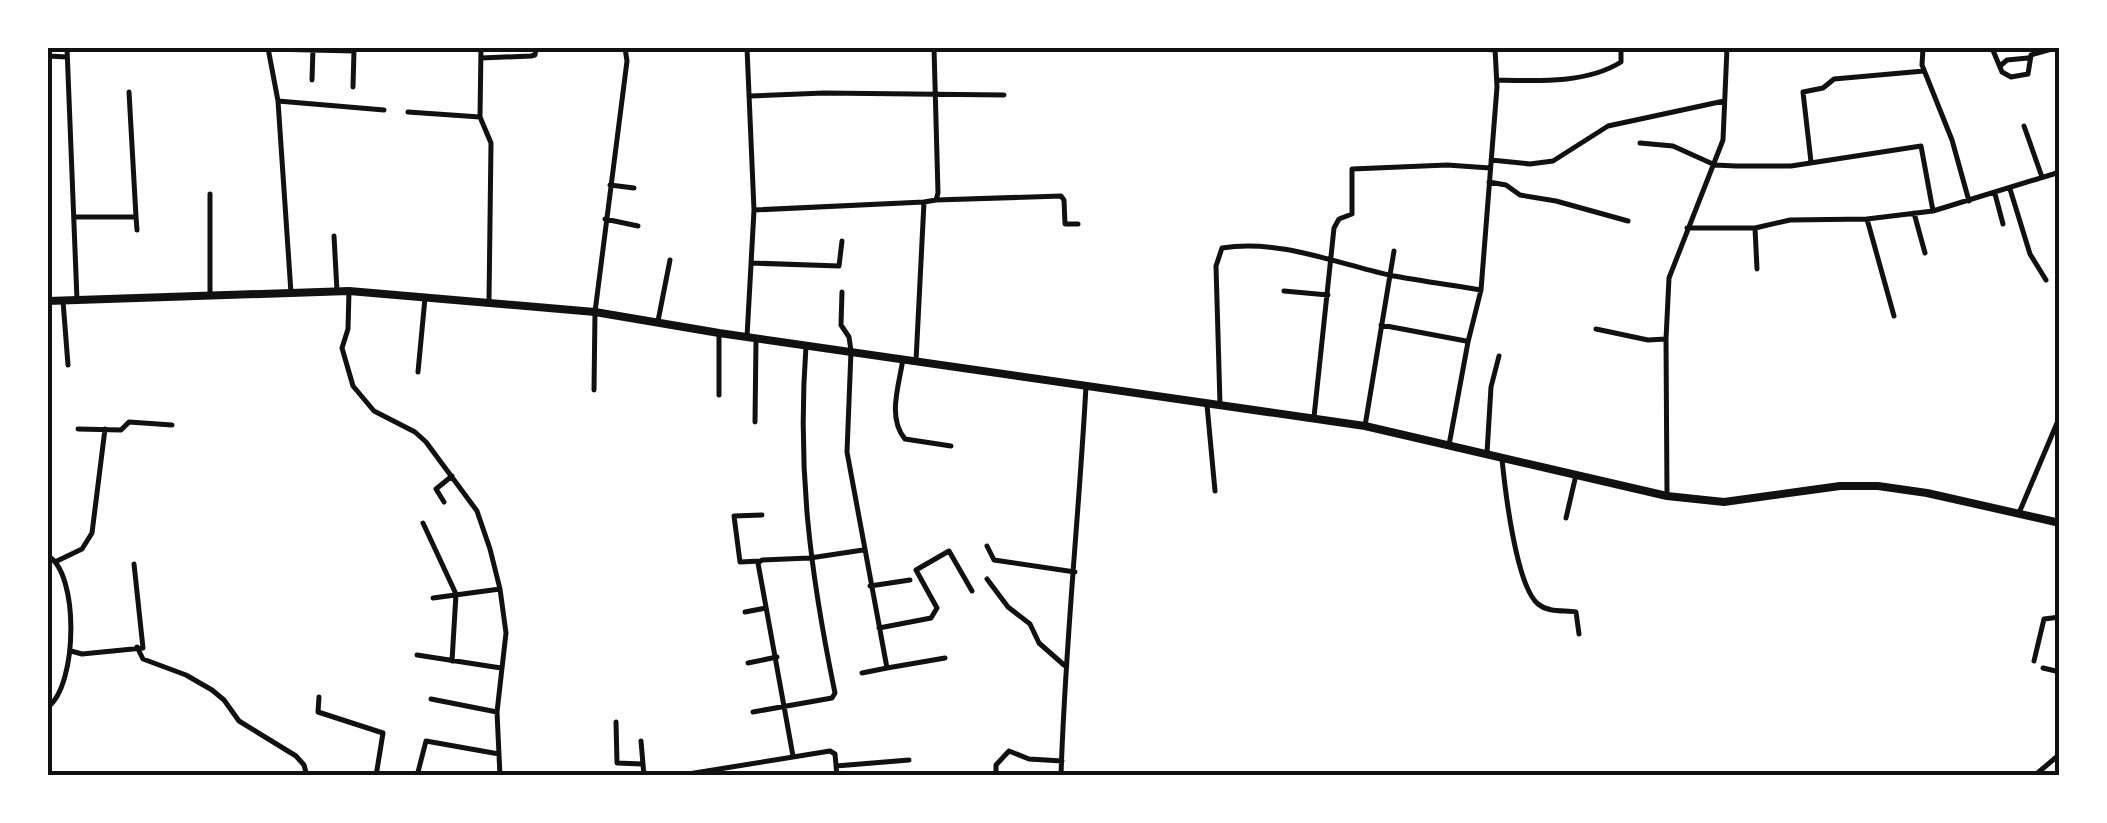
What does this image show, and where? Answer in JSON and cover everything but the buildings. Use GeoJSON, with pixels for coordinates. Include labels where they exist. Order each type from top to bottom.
{"type":"FeatureCollection","features":[{"type":"Feature","properties":{"kind":"main road"},"geometry":{"type":"LineString","coordinates":[[48,301],[349,291],[595,312],[1366,426],[1667,496],[1724,502],[1854,485],[1878,486],[1927,492],[2060,523]]}},
{"type":"Feature","properties":{"kind":"street"},"geometry":{"type":"LineString","coordinates":[[67,48],[78,300]]}},
{"type":"Feature","properties":{"kind":"street"},"geometry":{"type":"LineString","coordinates":[[291,292],[278,101],[268,48],[354,49],[354,87]]}},
{"type":"Feature","properties":{"kind":"street"},"geometry":{"type":"LineString","coordinates":[[481,48],[480,116],[491,143],[489,301]]}},
{"type":"Feature","properties":{"kind":"street"},"geometry":{"type":"LineString","coordinates":[[481,58],[535,56],[536,48]]}},
{"type":"Feature","properties":{"kind":"street"},"geometry":{"type":"LineString","coordinates":[[594,390],[595,312],[627,61],[625,48]]}},
{"type":"Feature","properties":{"kind":"street"},"geometry":{"type":"LineString","coordinates":[[747,48],[754,210],[751,337],[756,422]]}},
{"type":"Feature","properties":{"kind":"street"},"geometry":{"type":"LineString","coordinates":[[934,48],[936,200]]}},
{"type":"Feature","properties":{"kind":"street"},"geometry":{"type":"LineString","coordinates":[[1448,445],[1481,290],[1497,80],[1495,48],[1464,48]]}},
{"type":"Feature","properties":{"kind":"street"},"geometry":{"type":"LineString","coordinates":[[1497,80],[1578,76],[1618,65],[1621,48]]}},
{"type":"Feature","properties":{"kind":"street"},"geometry":{"type":"LineString","coordinates":[[1667,496],[1669,278],[1723,140],[1726,48]]}},
{"type":"Feature","properties":{"kind":"street"},"geometry":{"type":"LineString","coordinates":[[1923,48],[1924,71],[1952,140],[1969,202]]}},
{"type":"Feature","properties":{"kind":"street"},"geometry":{"type":"LineString","coordinates":[[1992,48],[2005,76],[2025,76],[2030,70],[2028,58]]}},
{"type":"Feature","properties":{"kind":"street"},"geometry":{"type":"LineString","coordinates":[[2000,66],[2007,60],[2028,58],[2055,48]]}},
{"type":"Feature","properties":{"kind":"street"},"geometry":{"type":"LineString","coordinates":[[312,80],[313,49]]}},
{"type":"Feature","properties":{"kind":"street"},"geometry":{"type":"LineString","coordinates":[[48,56],[67,56]]}},
{"type":"Feature","properties":{"kind":"street"},"geometry":{"type":"LineString","coordinates":[[1811,163],[1803,92],[1823,88],[1834,79],[1924,71]]}},
{"type":"Feature","properties":{"kind":"street"},"geometry":{"type":"LineString","coordinates":[[129,92],[138,230]]}},
{"type":"Feature","properties":{"kind":"street"},"geometry":{"type":"LineString","coordinates":[[750,96],[1004,95]]}},
{"type":"Feature","properties":{"kind":"street"},"geometry":{"type":"LineString","coordinates":[[1314,418],[1336,223],[1352,214],[1352,169],[1553,161],[1608,126],[1724,100]]}},
{"type":"Feature","properties":{"kind":"street"},"geometry":{"type":"LineString","coordinates":[[278,101],[384,110]]}},
{"type":"Feature","properties":{"kind":"street"},"geometry":{"type":"LineString","coordinates":[[408,112],[480,116]]}},
{"type":"Feature","properties":{"kind":"street"},"geometry":{"type":"LineString","coordinates":[[2024,126],[2042,177]]}},
{"type":"Feature","properties":{"kind":"street"},"geometry":{"type":"LineString","coordinates":[[1640,144],[1673,146],[1716,165],[1811,163],[1921,146],[1933,211]]}},
{"type":"Feature","properties":{"kind":"street"},"geometry":{"type":"LineString","coordinates":[[1687,228],[1755,228],[1790,220],[1866,219],[1933,211],[2060,172]]}},
{"type":"Feature","properties":{"kind":"street"},"geometry":{"type":"LineString","coordinates":[[1489,182],[1506,185],[1520,195],[1556,200],[1628,221]]}},
{"type":"Feature","properties":{"kind":"street"},"geometry":{"type":"LineString","coordinates":[[610,185],[634,188]]}},
{"type":"Feature","properties":{"kind":"street"},"geometry":{"type":"LineString","coordinates":[[2010,189],[2030,254],[2046,280]]}},
{"type":"Feature","properties":{"kind":"street"},"geometry":{"type":"LineString","coordinates":[[210,194],[210,298]]}},
{"type":"Feature","properties":{"kind":"street"},"geometry":{"type":"LineString","coordinates":[[1995,194],[2003,224]]}},
{"type":"Feature","properties":{"kind":"street"},"geometry":{"type":"LineString","coordinates":[[754,210],[1061,196],[1064,224],[1078,224]]}},
{"type":"Feature","properties":{"kind":"street"},"geometry":{"type":"LineString","coordinates":[[916,361],[924,202]]}},
{"type":"Feature","properties":{"kind":"street"},"geometry":{"type":"LineString","coordinates":[[1914,213],[1926,253]]}},
{"type":"Feature","properties":{"kind":"street"},"geometry":{"type":"LineString","coordinates":[[74,217],[136,217]]}},
{"type":"Feature","properties":{"kind":"street"},"geometry":{"type":"LineString","coordinates":[[606,219],[638,226]]}},
{"type":"Feature","properties":{"kind":"street"},"geometry":{"type":"LineString","coordinates":[[1866,219],[1894,316]]}},
{"type":"Feature","properties":{"kind":"street"},"geometry":{"type":"LineString","coordinates":[[1755,228],[1757,269]]}},
{"type":"Feature","properties":{"kind":"street"},"geometry":{"type":"LineString","coordinates":[[334,236],[336,291]]}},
{"type":"Feature","properties":{"kind":"street"},"geometry":{"type":"LineString","coordinates":[[751,264],[839,266],[842,242]]}},
{"type":"Feature","properties":{"kind":"street"},"geometry":{"type":"LineString","coordinates":[[1220,404],[1216,266],[1222,248],[1246,244],[1276,248],[1481,290]]}},
{"type":"Feature","properties":{"kind":"street"},"geometry":{"type":"LineString","coordinates":[[1366,426],[1394,251]]}},
{"type":"Feature","properties":{"kind":"street"},"geometry":{"type":"LineString","coordinates":[[658,321],[670,260]]}},
{"type":"Feature","properties":{"kind":"street"},"geometry":{"type":"LineString","coordinates":[[349,291],[348,330],[342,348],[353,386],[374,410],[416,432],[477,511],[500,588],[506,641],[497,712],[500,776]]}},
{"type":"Feature","properties":{"kind":"street"},"geometry":{"type":"LineString","coordinates":[[1284,291],[1328,294]]}},
{"type":"Feature","properties":{"kind":"street"},"geometry":{"type":"LineString","coordinates":[[842,292],[841,325],[849,337],[850,351],[847,452],[887,668]]}},
{"type":"Feature","properties":{"kind":"street"},"geometry":{"type":"LineString","coordinates":[[418,372],[425,295]]}},
{"type":"Feature","properties":{"kind":"street"},"geometry":{"type":"LineString","coordinates":[[62,301],[68,365]]}},
{"type":"Feature","properties":{"kind":"street"},"geometry":{"type":"LineString","coordinates":[[1381,325],[1468,342]]}},
{"type":"Feature","properties":{"kind":"street"},"geometry":{"type":"LineString","coordinates":[[1596,329],[1666,340]]}},
{"type":"Feature","properties":{"kind":"street"},"geometry":{"type":"LineString","coordinates":[[719,396],[720,333]]}},
{"type":"Feature","properties":{"kind":"street"},"geometry":{"type":"LineString","coordinates":[[753,712],[832,698],[836,694],[810,558],[803,452],[806,346]]}},
{"type":"Feature","properties":{"kind":"street"},"geometry":{"type":"LineString","coordinates":[[1487,453],[1491,388],[1499,356]]}},
{"type":"Feature","properties":{"kind":"street"},"geometry":{"type":"LineString","coordinates":[[903,359],[895,412],[900,432],[905,440],[951,446]]}},
{"type":"Feature","properties":{"kind":"street"},"geometry":{"type":"LineString","coordinates":[[1061,776],[1065,666],[1086,386]]}},
{"type":"Feature","properties":{"kind":"street"},"geometry":{"type":"LineString","coordinates":[[1206,402],[1215,491]]}},
{"type":"Feature","properties":{"kind":"street"},"geometry":{"type":"LineString","coordinates":[[2019,513],[2060,416]]}},
{"type":"Feature","properties":{"kind":"street"},"geometry":{"type":"LineString","coordinates":[[78,429],[121,430],[129,422],[172,425]]}},
{"type":"Feature","properties":{"kind":"street"},"geometry":{"type":"LineString","coordinates":[[56,561],[82,549],[90,540],[105,429]]}},
{"type":"Feature","properties":{"kind":"street"},"geometry":{"type":"LineString","coordinates":[[1502,456],[1508,517],[1530,596],[1544,608],[1576,612],[1579,634]]}},
{"type":"Feature","properties":{"kind":"street"},"geometry":{"type":"LineString","coordinates":[[444,502],[436,489],[452,476]]}},
{"type":"Feature","properties":{"kind":"street"},"geometry":{"type":"LineString","coordinates":[[1566,518],[1576,476]]}},
{"type":"Feature","properties":{"kind":"street"},"geometry":{"type":"LineString","coordinates":[[762,515],[734,516],[740,562],[863,550]]}},
{"type":"Feature","properties":{"kind":"street"},"geometry":{"type":"LineString","coordinates":[[423,523],[456,594],[452,661]]}},
{"type":"Feature","properties":{"kind":"street"},"geometry":{"type":"LineString","coordinates":[[988,546],[994,560],[1075,572]]}},
{"type":"Feature","properties":{"kind":"street"},"geometry":{"type":"LineString","coordinates":[[879,628],[932,618],[937,608],[916,570],[949,551],[972,591]]}},
{"type":"Feature","properties":{"kind":"street"},"geometry":{"type":"LineString","coordinates":[[48,556],[56,561],[65,585],[71,651],[61,693],[48,706]]}},
{"type":"Feature","properties":{"kind":"street"},"geometry":{"type":"LineString","coordinates":[[760,561],[793,756]]}},
{"type":"Feature","properties":{"kind":"street"},"geometry":{"type":"LineString","coordinates":[[134,564],[144,658],[186,675],[224,700],[239,721],[296,756],[308,776]]}},
{"type":"Feature","properties":{"kind":"street"},"geometry":{"type":"LineString","coordinates":[[870,586],[910,580]]}},
{"type":"Feature","properties":{"kind":"street"},"geometry":{"type":"LineString","coordinates":[[987,580],[1008,608],[1030,624],[1039,643],[1065,666]]}},
{"type":"Feature","properties":{"kind":"street"},"geometry":{"type":"LineString","coordinates":[[433,598],[500,588]]}},
{"type":"Feature","properties":{"kind":"street"},"geometry":{"type":"LineString","coordinates":[[745,612],[767,608]]}},
{"type":"Feature","properties":{"kind":"street"},"geometry":{"type":"LineString","coordinates":[[2034,661],[2044,619],[2060,617]]}},
{"type":"Feature","properties":{"kind":"street"},"geometry":{"type":"LineString","coordinates":[[71,651],[82,654],[140,648]]}},
{"type":"Feature","properties":{"kind":"street"},"geometry":{"type":"LineString","coordinates":[[416,655],[500,668]]}},
{"type":"Feature","properties":{"kind":"street"},"geometry":{"type":"LineString","coordinates":[[748,663],[777,658]]}},
{"type":"Feature","properties":{"kind":"street"},"geometry":{"type":"LineString","coordinates":[[862,673],[945,658]]}},
{"type":"Feature","properties":{"kind":"street"},"geometry":{"type":"LineString","coordinates":[[2043,668],[2060,672]]}},
{"type":"Feature","properties":{"kind":"street"},"geometry":{"type":"LineString","coordinates":[[319,697],[318,712],[383,734],[376,776]]}},
{"type":"Feature","properties":{"kind":"street"},"geometry":{"type":"LineString","coordinates":[[431,699],[497,712]]}},
{"type":"Feature","properties":{"kind":"street"},"geometry":{"type":"LineString","coordinates":[[616,722],[617,763],[642,764]]}},
{"type":"Feature","properties":{"kind":"street"},"geometry":{"type":"LineString","coordinates":[[641,741],[644,776]]}},
{"type":"Feature","properties":{"kind":"street"},"geometry":{"type":"LineString","coordinates":[[418,776],[426,742],[499,754]]}},
{"type":"Feature","properties":{"kind":"street"},"geometry":{"type":"LineString","coordinates":[[996,776],[996,765],[1009,751],[1029,759],[1062,760]]}},
{"type":"Feature","properties":{"kind":"street"},"geometry":{"type":"LineString","coordinates":[[676,776],[832,752],[837,776]]}},
{"type":"Feature","properties":{"kind":"street"},"geometry":{"type":"LineString","coordinates":[[2034,776],[2060,754]]}},
{"type":"Feature","properties":{"kind":"street"},"geometry":{"type":"LineString","coordinates":[[836,766],[909,760]]}}]}
